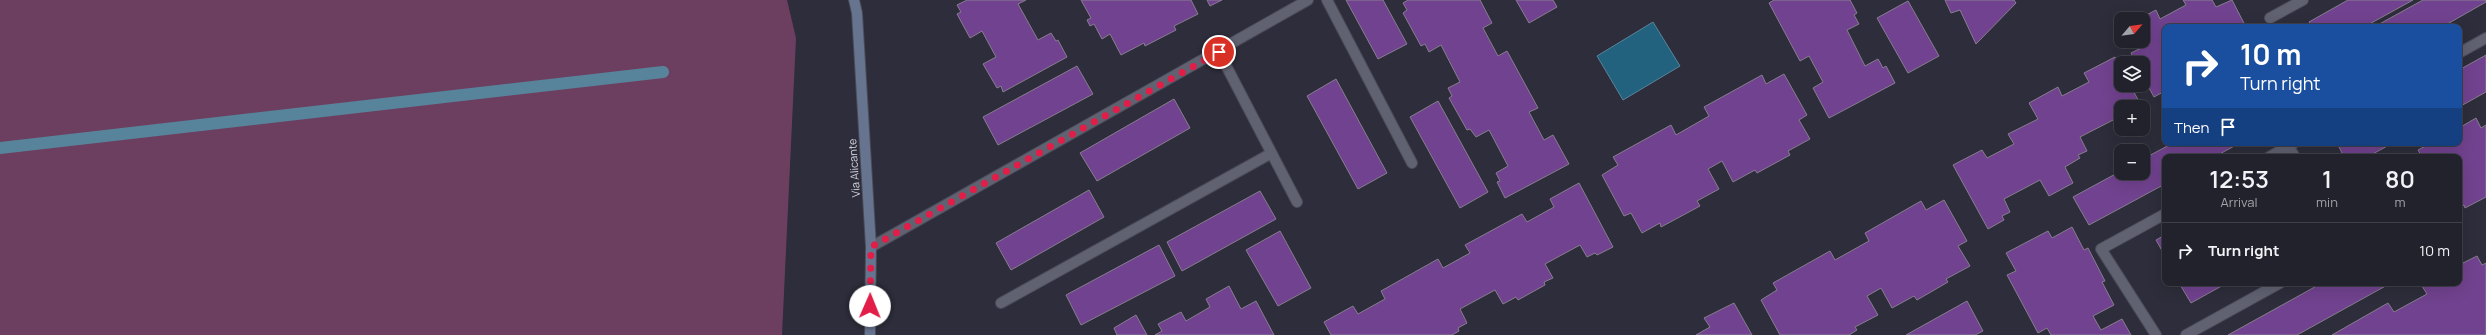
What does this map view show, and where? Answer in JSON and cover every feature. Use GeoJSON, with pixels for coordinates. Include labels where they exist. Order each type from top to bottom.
{"type":"FeatureCollection","features":[{"type":"Feature","properties":{"kind":"street","name":"Via Alicante"},"geometry":{"type":"LineString","coordinates":[[854,0],[857,13],[871,247],[870,335]]}},
{"type":"Feature","properties":{"kind":"lane"},"geometry":{"type":"LineString","coordinates":[[871,247],[1219,52],[1308,0]]}},
{"type":"Feature","properties":{"kind":"lane"},"geometry":{"type":"LineString","coordinates":[[1327,0],[1412,163]]}},
{"type":"Feature","properties":{"kind":"lane"},"geometry":{"type":"LineString","coordinates":[[2270,18],[2303,0]]}},
{"type":"Feature","properties":{"kind":"lane"},"geometry":{"type":"LineString","coordinates":[[2462,51],[2486,38]]}},
{"type":"Feature","properties":{"kind":"lane"},"geometry":{"type":"LineString","coordinates":[[1219,52],[1270,154],[1297,202]]}},
{"type":"Feature","properties":{"kind":"lane"},"geometry":{"type":"LineString","coordinates":[[2274,154],[2289,146]]}},
{"type":"Feature","properties":{"kind":"lane"},"geometry":{"type":"LineString","coordinates":[[1001,303],[1270,154]]}},
{"type":"Feature","properties":{"kind":"lane"},"geometry":{"type":"LineString","coordinates":[[2156,335],[2101,249],[2162,216]]}},
{"type":"Feature","properties":{"kind":"lane"},"geometry":{"type":"LineString","coordinates":[[2186,335],[2275,286]]}},
{"type":"Feature","properties":{"kind":"shaded area"},"geometry":{"type":"Polygon","coordinates":[[[0,0],[787,0],[796,38],[782,335],[0,335],[0,0]]]}},
{"type":"Feature","properties":{"kind":"water"},"geometry":{"type":"Polygon","coordinates":[[[1653,22],[1680,66],[1623,100],[1597,56],[1653,22]]]}},
{"type":"Feature","properties":{"kind":"building"},"geometry":{"type":"Polygon","coordinates":[[[967,0],[1026,0],[1018,4],[1038,40],[1051,33],[1056,41],[1058,40],[1067,57],[1003,92],[1001,86],[997,88],[983,64],[996,57],[982,31],[970,38],[957,14],[961,12],[957,5],[967,0]]]}},
{"type":"Feature","properties":{"kind":"building"},"geometry":{"type":"Polygon","coordinates":[[[1081,0],[1191,0],[1198,14],[1174,26],[1176,30],[1145,46],[1144,43],[1121,55],[1110,34],[1102,39],[1094,24],[1090,26],[1087,20],[1091,18],[1081,0]]]}},
{"type":"Feature","properties":{"kind":"building"},"geometry":{"type":"Polygon","coordinates":[[[1207,0],[1222,0],[1210,6],[1207,0]]]}},
{"type":"Feature","properties":{"kind":"building"},"geometry":{"type":"Polygon","coordinates":[[[1346,0],[1383,0],[1407,44],[1378,59],[1346,0]]]}},
{"type":"Feature","properties":{"kind":"building"},"geometry":{"type":"Polygon","coordinates":[[[1408,0],[1480,0],[1492,23],[1483,28],[1498,56],[1507,51],[1538,108],[1529,112],[1544,140],[1553,135],[1569,164],[1505,198],[1497,182],[1500,181],[1496,173],[1508,166],[1489,130],[1476,137],[1470,129],[1467,130],[1449,98],[1452,96],[1448,88],[1460,82],[1441,45],[1429,52],[1425,44],[1421,46],[1403,13],[1407,10],[1403,3],[1408,0]]]}},
{"type":"Feature","properties":{"kind":"building"},"geometry":{"type":"Polygon","coordinates":[[[1516,0],[1553,0],[1557,7],[1529,23],[1516,0]]]}},
{"type":"Feature","properties":{"kind":"building"},"geometry":{"type":"Polygon","coordinates":[[[1774,0],[1850,0],[1857,13],[1854,15],[1859,24],[1847,30],[1865,66],[1878,59],[1883,68],[1886,66],[1895,83],[1829,118],[1813,88],[1823,82],[1809,56],[1800,61],[1769,3],[1774,0]]]}},
{"type":"Feature","properties":{"kind":"building"},"geometry":{"type":"Polygon","coordinates":[[[1945,0],[2014,0],[2016,3],[1976,44],[1960,10],[1951,13],[1945,0]]]}},
{"type":"Feature","properties":{"kind":"building"},"geometry":{"type":"Polygon","coordinates":[[[2183,0],[2212,0],[2216,7],[2232,0],[2244,24],[2162,24],[2162,93],[2154,97],[2150,90],[2150,56],[2132,56],[2131,53],[2141,48],[2150,48],[2150,13],[2156,10],[2160,19],[2186,5],[2183,0]]]}},
{"type":"Feature","properties":{"kind":"building"},"geometry":{"type":"Polygon","coordinates":[[[2348,0],[2413,0],[2369,24],[2310,24],[2309,22],[2348,0]]]}},
{"type":"Feature","properties":{"kind":"building"},"geometry":{"type":"Polygon","coordinates":[[[2423,0],[2486,0],[2486,2],[2447,24],[2379,24],[2423,0]]]}},
{"type":"Feature","properties":{"kind":"building"},"geometry":{"type":"Polygon","coordinates":[[[1908,1],[1939,56],[1908,73],[1877,18],[1908,1]]]}},
{"type":"Feature","properties":{"kind":"building"},"geometry":{"type":"Polygon","coordinates":[[[2486,55],[2486,92],[2462,105],[2462,68],[2486,55]]]}},
{"type":"Feature","properties":{"kind":"building"},"geometry":{"type":"Polygon","coordinates":[[[2114,58],[2114,92],[2134,92],[2138,100],[2114,100],[2114,120],[2080,137],[2087,151],[2078,155],[2080,158],[2065,167],[2073,183],[2049,196],[2040,180],[2004,199],[2010,212],[2002,216],[2004,220],[1988,229],[1953,165],[1982,150],[1987,158],[2014,144],[2008,134],[2038,119],[2029,103],[2058,87],[2062,96],[2089,82],[2084,73],[2114,58]]]}},
{"type":"Feature","properties":{"kind":"building"},"geometry":{"type":"Polygon","coordinates":[[[1077,66],[1093,94],[998,145],[983,117],[1077,66]]]}},
{"type":"Feature","properties":{"kind":"building"},"geometry":{"type":"Polygon","coordinates":[[[1784,74],[1807,115],[1799,120],[1810,139],[1788,151],[1790,155],[1757,173],[1755,170],[1733,182],[1722,161],[1708,169],[1719,189],[1697,201],[1700,206],[1661,227],[1660,223],[1642,233],[1631,213],[1624,216],[1602,175],[1618,165],[1613,157],[1671,125],[1676,135],[1709,116],[1704,107],[1762,75],[1766,84],[1784,74]]]}},
{"type":"Feature","properties":{"kind":"building"},"geometry":{"type":"Polygon","coordinates":[[[1336,79],[1387,173],[1358,189],[1307,96],[1336,79]]]}},
{"type":"Feature","properties":{"kind":"building"},"geometry":{"type":"Polygon","coordinates":[[[1174,99],[1190,128],[1097,181],[1080,153],[1174,99]]]}},
{"type":"Feature","properties":{"kind":"building"},"geometry":{"type":"Polygon","coordinates":[[[1438,101],[1488,192],[1460,208],[1410,117],[1438,101]]]}},
{"type":"Feature","properties":{"kind":"building"},"geometry":{"type":"Polygon","coordinates":[[[2476,118],[2481,128],[2486,125],[2486,197],[2465,208],[2464,205],[2462,206],[2462,154],[2420,154],[2418,150],[2425,146],[2462,146],[2462,126],[2476,118]]]}},
{"type":"Feature","properties":{"kind":"building"},"geometry":{"type":"Polygon","coordinates":[[[2167,146],[2234,146],[2220,154],[2162,154],[2162,186],[2089,225],[2073,197],[2114,175],[2114,180],[2150,180],[2150,155],[2167,146]]]}},
{"type":"Feature","properties":{"kind":"building"},"geometry":{"type":"Polygon","coordinates":[[[2338,146],[2387,146],[2373,154],[2342,154],[2338,146]]]}},
{"type":"Feature","properties":{"kind":"building"},"geometry":{"type":"Polygon","coordinates":[[[1579,183],[1613,247],[1597,255],[1595,253],[1587,257],[1580,245],[1545,264],[1553,278],[1544,282],[1545,285],[1518,300],[1516,297],[1503,304],[1495,290],[1460,309],[1467,323],[1458,328],[1459,331],[1452,335],[1331,335],[1324,322],[1353,306],[1358,314],[1385,299],[1381,291],[1438,259],[1443,268],[1470,253],[1465,245],[1522,214],[1527,222],[1554,207],[1550,199],[1579,183]]]}},
{"type":"Feature","properties":{"kind":"building"},"geometry":{"type":"Polygon","coordinates":[[[1089,190],[1104,217],[1011,270],[996,243],[1089,190]]]}},
{"type":"Feature","properties":{"kind":"building"},"geometry":{"type":"Polygon","coordinates":[[[1260,191],[1276,219],[1182,271],[1167,242],[1260,191]]]}},
{"type":"Feature","properties":{"kind":"building"},"geometry":{"type":"Polygon","coordinates":[[[1944,200],[1967,241],[1958,246],[1970,266],[1946,279],[1948,282],[1917,300],[1914,296],[1892,308],[1881,288],[1867,296],[1878,315],[1855,327],[1857,330],[1849,335],[1780,335],[1761,300],[1777,290],[1773,283],[1830,251],[1835,260],[1869,241],[1865,233],[1921,201],[1926,210],[1944,200]]]}},
{"type":"Feature","properties":{"kind":"building"},"geometry":{"type":"Polygon","coordinates":[[[2072,227],[2084,250],[2088,248],[2105,281],[2102,282],[2114,305],[2093,316],[2101,330],[2122,319],[2131,335],[2051,335],[2047,328],[2038,333],[2007,275],[2016,271],[2006,253],[2048,231],[2052,238],[2072,227]]]}},
{"type":"Feature","properties":{"kind":"building"},"geometry":{"type":"Polygon","coordinates":[[[1280,231],[1311,288],[1278,306],[1246,250],[1280,231]]]}},
{"type":"Feature","properties":{"kind":"building"},"geometry":{"type":"Polygon","coordinates":[[[2162,237],[2162,251],[2156,240],[2162,237]]]}},
{"type":"Feature","properties":{"kind":"building"},"geometry":{"type":"Polygon","coordinates":[[[1159,245],[1175,276],[1081,325],[1066,295],[1159,245]]]}},
{"type":"Feature","properties":{"kind":"building"},"geometry":{"type":"Polygon","coordinates":[[[2477,256],[2482,265],[2486,263],[2486,335],[2332,335],[2388,303],[2394,312],[2427,294],[2422,286],[2462,286],[2462,264],[2477,256]]]}},
{"type":"Feature","properties":{"kind":"building"},"geometry":{"type":"Polygon","coordinates":[[[1229,286],[1241,309],[1256,301],[1274,335],[1155,335],[1162,331],[1158,324],[1181,312],[1186,321],[1210,307],[1206,299],[1229,286]]]}},
{"type":"Feature","properties":{"kind":"building"},"geometry":{"type":"Polygon","coordinates":[[[2181,286],[2222,286],[2191,303],[2181,286]]]}},
{"type":"Feature","properties":{"kind":"building"},"geometry":{"type":"Polygon","coordinates":[[[2317,286],[2386,286],[2297,335],[2228,335],[2317,286]]]}},
{"type":"Feature","properties":{"kind":"building"},"geometry":{"type":"Polygon","coordinates":[[[1967,301],[1983,331],[1975,335],[1906,335],[1967,301]]]}},
{"type":"Feature","properties":{"kind":"building"},"geometry":{"type":"Polygon","coordinates":[[[1734,303],[1752,335],[1696,335],[1710,327],[1704,318],[1734,303]]]}},
{"type":"Feature","properties":{"kind":"building"},"geometry":{"type":"Polygon","coordinates":[[[1136,315],[1147,335],[1117,335],[1114,328],[1136,315]]]}},
{"type":"Feature","properties":{"kind":"waterway"},"geometry":{"type":"LineString","coordinates":[[0,148],[663,72]]}},
{"type":"Feature","properties":{"kind":"route"},"geometry":{"type":"LineString","coordinates":[[870,306],[871,247],[1219,52]]}}]}
